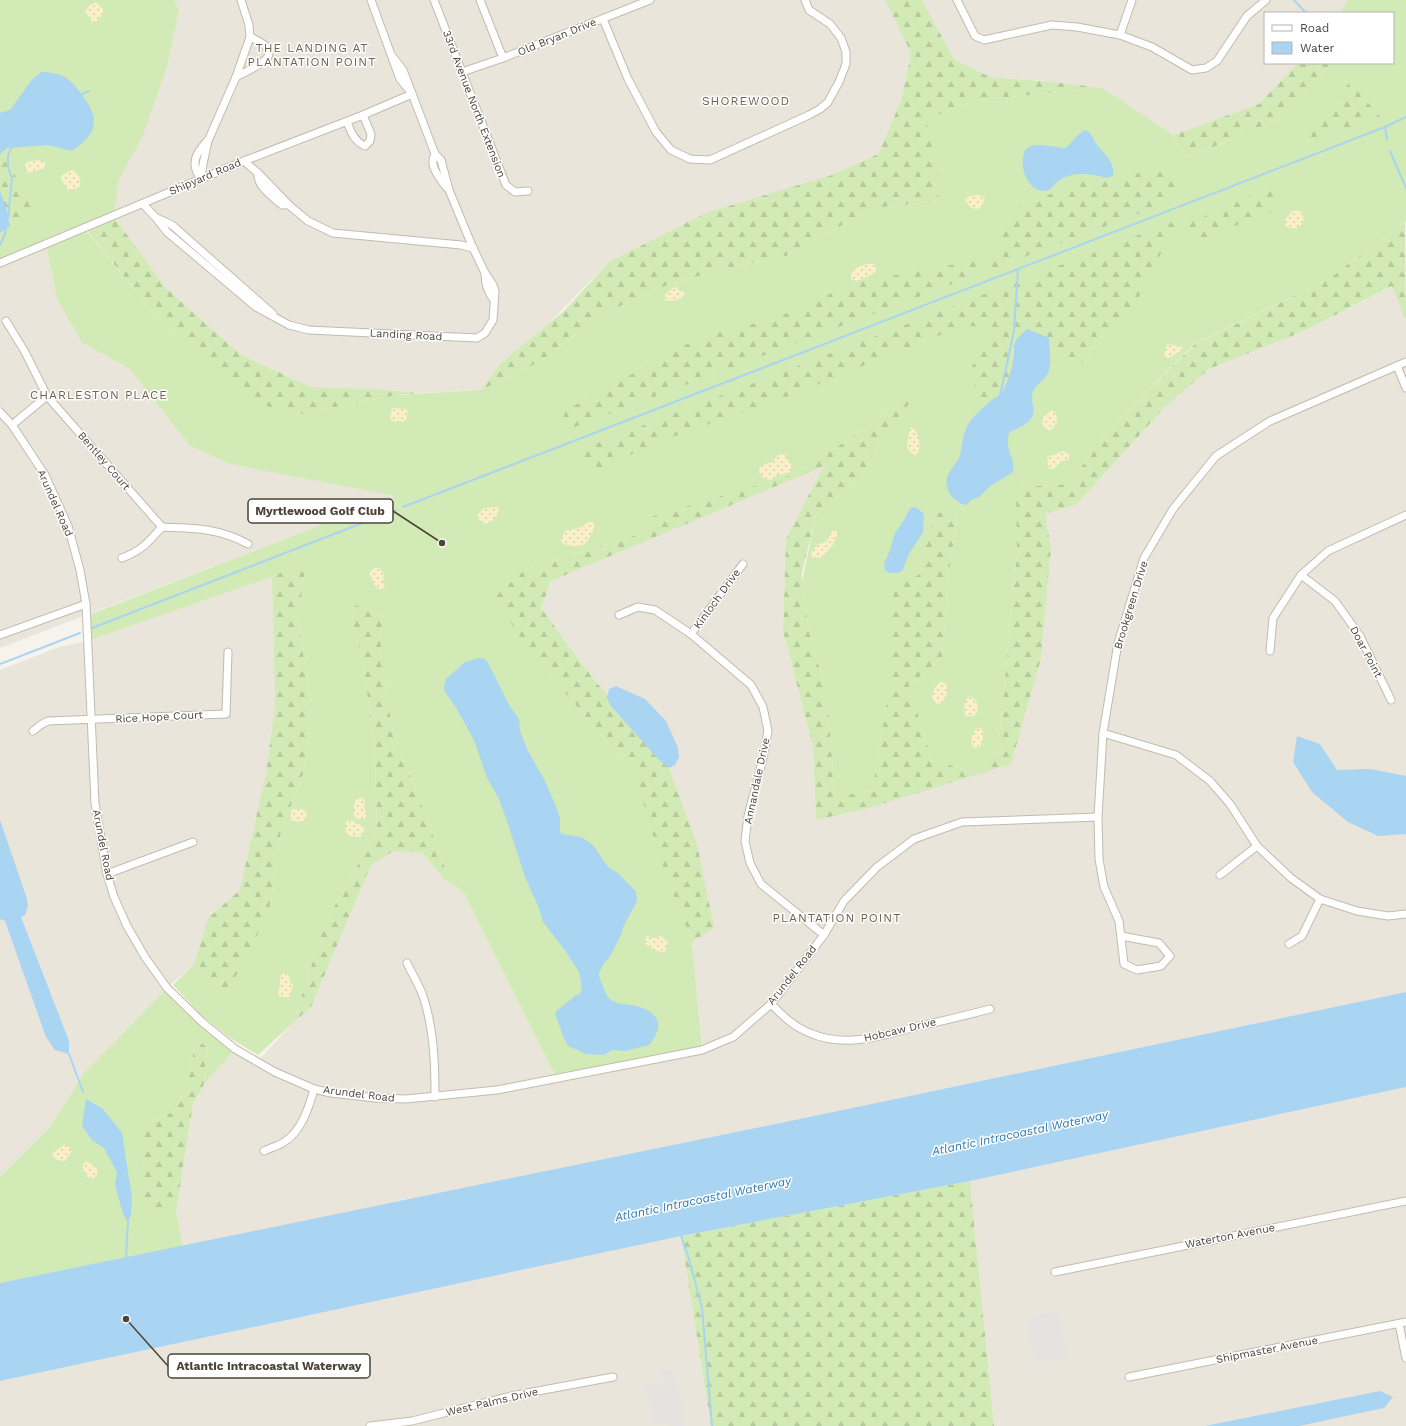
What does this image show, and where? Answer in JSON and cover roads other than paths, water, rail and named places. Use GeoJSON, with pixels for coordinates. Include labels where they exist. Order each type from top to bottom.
{"type":"FeatureCollection","features":[{"type":"Feature","properties":{"kind":"street"},"geometry":{"type":"LineString","coordinates":[[201,179],[208,141],[236,77],[250,37],[249,25],[242,0]]}},
{"type":"Feature","properties":{"kind":"street","name":"Landing Road"},"geometry":{"type":"LineString","coordinates":[[143,204],[156,218],[172,225],[208,262],[289,325],[309,330],[477,338],[485,333],[493,320],[493,299],[488,292],[485,282],[485,273],[473,248],[450,190],[441,160],[435,154],[403,70],[392,56],[371,0]]}},
{"type":"Feature","properties":{"kind":"street","name":"33rd Avenue North Extension"},"geometry":{"type":"LineString","coordinates":[[434,0],[506,185],[515,192],[528,190]]}},
{"type":"Feature","properties":{"kind":"street"},"geometry":{"type":"LineString","coordinates":[[480,0],[503,58]]}},
{"type":"Feature","properties":{"kind":"street","name":"Old Bryan Drive"},"geometry":{"type":"LineString","coordinates":[[462,72],[503,58],[650,0]]}},
{"type":"Feature","properties":{"kind":"street"},"geometry":{"type":"LineString","coordinates":[[603,19],[628,79],[656,132],[671,150],[690,159],[710,160],[809,115],[820,109],[828,102],[839,82],[846,64],[846,52],[841,38],[830,24],[809,10],[805,0]]}},
{"type":"Feature","properties":{"kind":"street"},"geometry":{"type":"LineString","coordinates":[[958,0],[975,36],[984,40],[1052,25],[1077,26],[1120,35],[1152,48],[1192,70],[1206,68],[1217,61],[1247,16],[1266,0]]}},
{"type":"Feature","properties":{"kind":"street"},"geometry":{"type":"LineString","coordinates":[[1120,35],[1132,0]]}},
{"type":"Feature","properties":{"kind":"street"},"geometry":{"type":"LineString","coordinates":[[236,77],[264,62],[268,56],[266,46],[250,37]]}},
{"type":"Feature","properties":{"kind":"street","name":"Shipyard Road"},"geometry":{"type":"LineString","coordinates":[[0,263],[244,161],[364,116],[412,94]]}},
{"type":"Feature","properties":{"kind":"street"},"geometry":{"type":"LineString","coordinates":[[347,122],[355,138],[365,146],[370,141],[371,134],[364,116]]}},
{"type":"Feature","properties":{"kind":"street"},"geometry":{"type":"LineString","coordinates":[[244,161],[258,173],[290,206],[308,221],[333,233],[461,245],[473,248]]}},
{"type":"Feature","properties":{"kind":"street","name":"Bentley Court"},"geometry":{"type":"LineString","coordinates":[[6,321],[25,352],[46,396],[162,527]]}},
{"type":"Feature","properties":{"kind":"street","name":"Brookgreen Drive"},"geometry":{"type":"LineString","coordinates":[[1121,936],[1159,943],[1170,956],[1161,966],[1137,970],[1124,964],[1119,920],[1104,887],[1099,858],[1098,818],[1103,733],[1118,643],[1144,558],[1173,509],[1216,456],[1270,420],[1406,362]]}},
{"type":"Feature","properties":{"kind":"street"},"geometry":{"type":"LineString","coordinates":[[1397,366],[1406,388]]}},
{"type":"Feature","properties":{"kind":"street"},"geometry":{"type":"LineString","coordinates":[[12,425],[46,396]]}},
{"type":"Feature","properties":{"kind":"street","name":"Arundel Road"},"geometry":{"type":"LineString","coordinates":[[0,412],[12,425],[45,475],[68,526],[80,570],[86,604],[95,803],[107,874],[114,897],[127,926],[145,957],[167,988],[202,1022],[235,1050],[275,1072],[314,1089],[331,1093],[375,1098],[406,1099],[435,1097],[497,1090],[702,1050],[733,1037],[771,1004],[824,935],[844,901],[877,867],[914,839],[962,822],[1098,818]]}},
{"type":"Feature","properties":{"kind":"street"},"geometry":{"type":"LineString","coordinates":[[1270,651],[1274,618],[1301,575],[1328,552],[1406,515]]}},
{"type":"Feature","properties":{"kind":"street"},"geometry":{"type":"LineString","coordinates":[[122,558],[136,553],[162,527],[216,531],[234,537],[248,544]]}},
{"type":"Feature","properties":{"kind":"street","name":"Kinloch Drive"},"geometry":{"type":"LineString","coordinates":[[691,634],[743,564]]}},
{"type":"Feature","properties":{"kind":"street","name":"Doar Point"},"geometry":{"type":"LineString","coordinates":[[1301,575],[1335,601],[1360,636],[1391,700]]}},
{"type":"Feature","properties":{"kind":"street"},"geometry":{"type":"LineString","coordinates":[[0,635],[86,604]]}},
{"type":"Feature","properties":{"kind":"street","name":"Annandale Drive"},"geometry":{"type":"LineString","coordinates":[[618,615],[638,607],[655,610],[691,634],[751,685],[763,707],[768,731],[763,758],[748,816],[745,841],[750,864],[761,884],[824,935]]}},
{"type":"Feature","properties":{"kind":"street","name":"Rice Hope Court"},"geometry":{"type":"LineString","coordinates":[[33,731],[42,724],[48,722],[226,714],[228,652]]}},
{"type":"Feature","properties":{"kind":"street"},"geometry":{"type":"LineString","coordinates":[[1103,733],[1176,755],[1210,781],[1230,804],[1257,846],[1291,878],[1320,899],[1357,911],[1388,916],[1406,914]]}},
{"type":"Feature","properties":{"kind":"street"},"geometry":{"type":"LineString","coordinates":[[107,874],[193,842]]}},
{"type":"Feature","properties":{"kind":"street"},"geometry":{"type":"LineString","coordinates":[[1220,875],[1257,846]]}},
{"type":"Feature","properties":{"kind":"street"},"geometry":{"type":"LineString","coordinates":[[1289,944],[1302,936],[1320,899]]}},
{"type":"Feature","properties":{"kind":"street"},"geometry":{"type":"LineString","coordinates":[[407,963],[424,998],[432,1030],[435,1069],[435,1097]]}},
{"type":"Feature","properties":{"kind":"street","name":"Hobcaw Drive"},"geometry":{"type":"LineString","coordinates":[[771,1004],[793,1025],[810,1034],[829,1039],[850,1041],[872,1038],[990,1009]]}},
{"type":"Feature","properties":{"kind":"street"},"geometry":{"type":"LineString","coordinates":[[264,1151],[285,1142],[295,1131],[308,1112],[314,1089]]}},
{"type":"Feature","properties":{"kind":"street","name":"Waterton Avenue"},"geometry":{"type":"LineString","coordinates":[[1055,1272],[1406,1201]]}},
{"type":"Feature","properties":{"kind":"street"},"geometry":{"type":"LineString","coordinates":[[1403,1323],[1406,1358]]}},
{"type":"Feature","properties":{"kind":"street","name":"Shipmaster Avenue"},"geometry":{"type":"LineString","coordinates":[[1129,1376],[1403,1323]]}},
{"type":"Feature","properties":{"kind":"street","name":"West Palms Drive"},"geometry":{"type":"LineString","coordinates":[[370,1426],[412,1423],[511,1396],[613,1377]]}},
{"type":"Feature","properties":{"kind":"water"},"geometry":{"type":"Polygon","coordinates":[[[41,72],[55,73],[65,77],[73,84],[92,111],[94,126],[91,132],[80,145],[72,151],[47,145],[7,148],[0,154],[0,113],[10,110],[31,81],[41,72]]]}},
{"type":"Feature","properties":{"kind":"water"},"geometry":{"type":"Polygon","coordinates":[[[1085,130],[1091,134],[1097,145],[1111,163],[1113,167],[1113,176],[1105,178],[1082,174],[1065,177],[1058,181],[1050,189],[1044,191],[1041,191],[1031,185],[1026,178],[1023,168],[1025,151],[1034,145],[1065,148],[1085,130]]]}},
{"type":"Feature","properties":{"kind":"water"},"geometry":{"type":"Polygon","coordinates":[[[0,191],[5,204],[10,226],[0,233],[0,191]]]}},
{"type":"Feature","properties":{"kind":"water"},"geometry":{"type":"Polygon","coordinates":[[[1027,329],[1049,338],[1049,371],[1033,392],[1032,398],[1034,412],[1032,417],[1025,424],[1009,433],[1008,445],[1013,462],[1013,472],[989,487],[979,497],[971,500],[966,505],[957,501],[950,493],[946,483],[947,478],[959,458],[964,433],[968,424],[985,406],[1000,394],[1004,388],[1012,366],[1015,342],[1027,329]]]}},
{"type":"Feature","properties":{"kind":"water"},"geometry":{"type":"Polygon","coordinates":[[[912,507],[917,508],[924,514],[923,532],[909,554],[902,571],[898,573],[889,573],[885,570],[884,564],[895,533],[912,507]]]}},
{"type":"Feature","properties":{"kind":"water"},"geometry":{"type":"Polygon","coordinates":[[[479,658],[485,659],[488,663],[509,705],[519,719],[520,731],[527,749],[545,781],[555,804],[560,818],[561,834],[581,837],[593,845],[608,867],[618,873],[636,892],[637,901],[609,958],[604,963],[599,976],[605,992],[610,999],[619,1003],[645,1009],[658,1021],[657,1032],[649,1045],[625,1051],[613,1050],[603,1055],[586,1054],[568,1046],[564,1038],[555,1014],[556,1011],[575,996],[580,994],[582,987],[579,972],[564,949],[543,922],[539,908],[525,877],[506,818],[498,797],[487,778],[474,740],[455,706],[445,692],[444,687],[446,679],[465,662],[479,658]]]}},
{"type":"Feature","properties":{"kind":"water"},"geometry":{"type":"Polygon","coordinates":[[[616,686],[645,699],[666,721],[678,748],[679,757],[675,765],[669,768],[658,759],[611,706],[607,698],[609,689],[616,686]]]}},
{"type":"Feature","properties":{"kind":"water"},"geometry":{"type":"Polygon","coordinates":[[[1297,736],[1320,744],[1337,770],[1370,769],[1406,776],[1406,834],[1378,836],[1348,822],[1312,792],[1293,762],[1297,736]]]}},
{"type":"Feature","properties":{"kind":"water"},"geometry":{"type":"Polygon","coordinates":[[[0,820],[27,899],[28,906],[25,915],[21,917],[69,1041],[69,1054],[55,1050],[46,1037],[5,921],[0,919],[0,820]]]}},
{"type":"Feature","properties":{"kind":"water"},"geometry":{"type":"Polygon","coordinates":[[[1406,992],[1406,1087],[970,1181],[681,1236],[0,1381],[0,1283],[814,1116],[1406,992]]]}},
{"type":"Feature","properties":{"kind":"water"},"geometry":{"type":"Polygon","coordinates":[[[86,1099],[103,1109],[122,1133],[132,1198],[131,1214],[128,1222],[123,1214],[115,1185],[117,1172],[104,1148],[92,1140],[82,1126],[86,1099]]]}},
{"type":"Feature","properties":{"kind":"water"},"geometry":{"type":"Polygon","coordinates":[[[1380,1391],[1393,1397],[1384,1408],[1299,1426],[1205,1426],[1380,1391]]]}},
{"type":"Feature","properties":{"kind":"waterway"},"geometry":{"type":"LineString","coordinates":[[1294,0],[1305,12]]}},
{"type":"Feature","properties":{"kind":"waterway"},"geometry":{"type":"LineString","coordinates":[[80,95],[89,91]]}},
{"type":"Feature","properties":{"kind":"waterway"},"geometry":{"type":"LineString","coordinates":[[403,507],[1385,127],[1406,117]]}},
{"type":"Feature","properties":{"kind":"waterway"},"geometry":{"type":"LineString","coordinates":[[1385,127],[1387,139]]}},
{"type":"Feature","properties":{"kind":"waterway"},"geometry":{"type":"LineString","coordinates":[[8,218],[12,178],[8,167],[8,155],[12,146]]}},
{"type":"Feature","properties":{"kind":"waterway"},"geometry":{"type":"LineString","coordinates":[[1390,151],[1406,188]]}},
{"type":"Feature","properties":{"kind":"waterway"},"geometry":{"type":"LineString","coordinates":[[0,245],[6,228]]}},
{"type":"Feature","properties":{"kind":"waterway"},"geometry":{"type":"LineString","coordinates":[[1000,396],[1014,331],[1018,269]]}},
{"type":"Feature","properties":{"kind":"waterway"},"geometry":{"type":"LineString","coordinates":[[92,628],[396,510]]}},
{"type":"Feature","properties":{"kind":"waterway"},"geometry":{"type":"LineString","coordinates":[[0,664],[80,633]]}},
{"type":"Feature","properties":{"kind":"waterway"},"geometry":{"type":"LineString","coordinates":[[69,1054],[83,1092]]}},
{"type":"Feature","properties":{"kind":"waterway"},"geometry":{"type":"LineString","coordinates":[[126,1257],[128,1222]]}},
{"type":"Feature","properties":{"kind":"waterway"},"geometry":{"type":"LineString","coordinates":[[681,1236],[689,1259],[702,1308],[712,1426]]}},
{"type":"Feature","properties":{"kind":"place","name":"Myrtlewood Golf Club"},"geometry":{"type":"Point","coordinates":[442,543]}},
{"type":"Feature","properties":{"kind":"place","name":"Atlantic Intracoastal Waterway"},"geometry":{"type":"Point","coordinates":[126,1319]}},
{"type":"Feature","properties":{"kind":"district","name":"THE LANDING AT PLANTATION POINT"},"geometry":{"type":"Point","coordinates":[312,55]}},
{"type":"Feature","properties":{"kind":"district","name":"SHOREWOOD"},"geometry":{"type":"Point","coordinates":[746,101]}},
{"type":"Feature","properties":{"kind":"district","name":"CHARLESTON PLACE"},"geometry":{"type":"Point","coordinates":[99,395]}},
{"type":"Feature","properties":{"kind":"district","name":"PLANTATION POINT"},"geometry":{"type":"Point","coordinates":[837,918]}}]}
